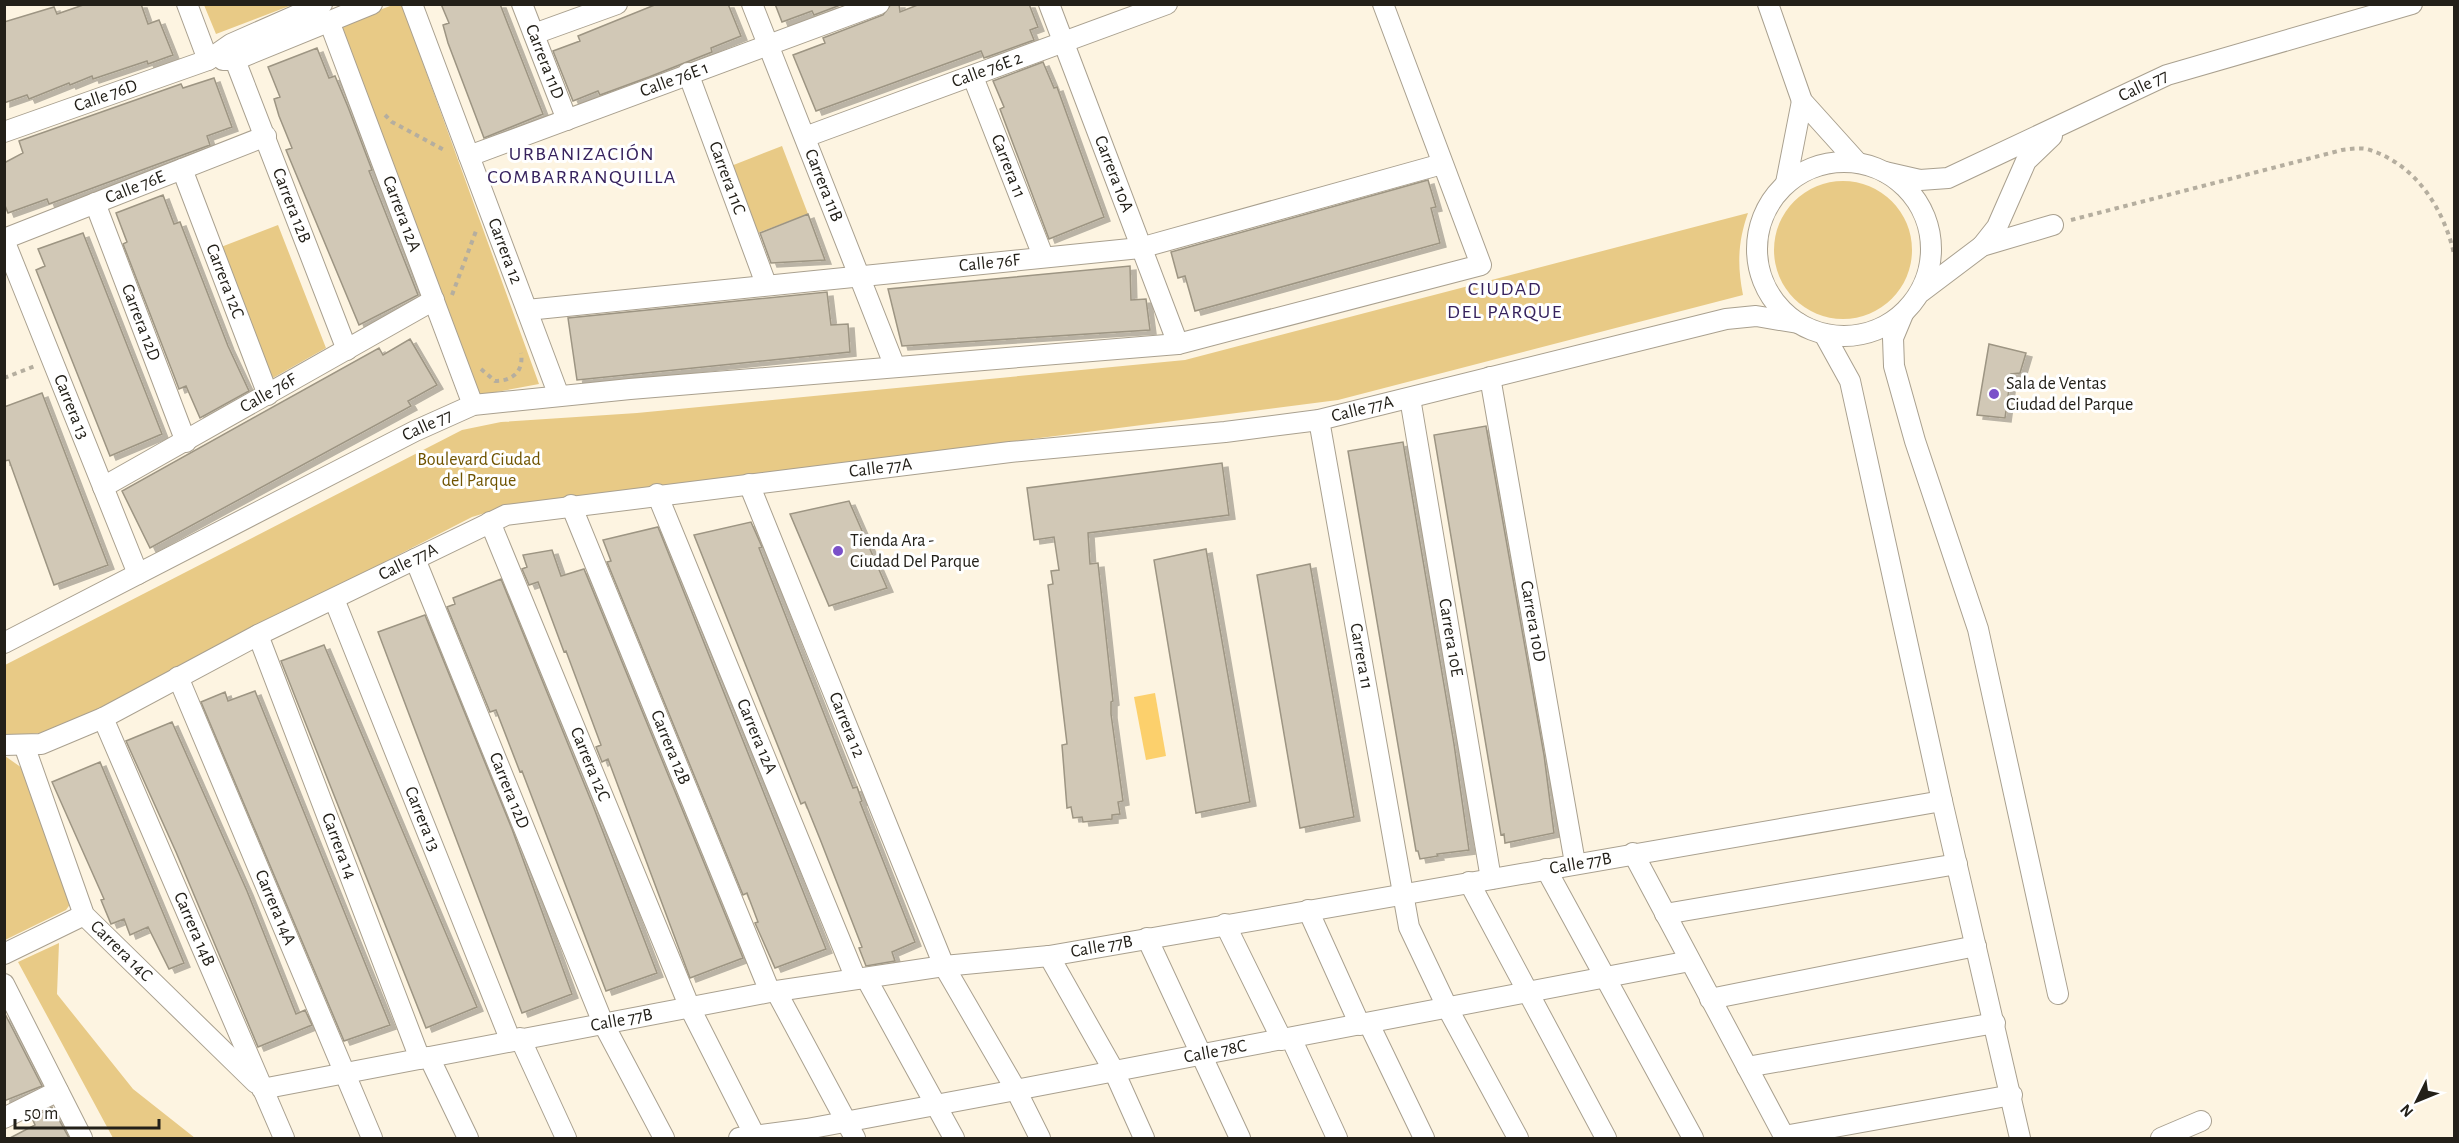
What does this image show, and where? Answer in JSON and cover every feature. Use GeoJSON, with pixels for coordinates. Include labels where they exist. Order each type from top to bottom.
{"type":"FeatureCollection","features":[{"type":"Feature","properties":{"kind":"street"},"geometry":{"type":"LineString","coordinates":[[187,4],[208,60]]}},
{"type":"Feature","properties":{"kind":"street","name":"Calle 76D"},"geometry":{"type":"LineString","coordinates":[[4,132],[208,60],[231,44],[326,13],[372,4]]}},
{"type":"Feature","properties":{"kind":"street","name":"Carrera 12"},"geometry":{"type":"LineString","coordinates":[[412,4],[460,158],[527,310],[559,396]]}},
{"type":"Feature","properties":{"kind":"street","name":"Carrera 11D"},"geometry":{"type":"LineString","coordinates":[[522,4],[567,120]]}},
{"type":"Feature","properties":{"kind":"street"},"geometry":{"type":"LineString","coordinates":[[534,34],[617,4]]}},
{"type":"Feature","properties":{"kind":"street","name":"Carrera 11B"},"geometry":{"type":"LineString","coordinates":[[752,4],[895,367]]}},
{"type":"Feature","properties":{"kind":"street","name":"Calle 76E 1"},"geometry":{"type":"LineString","coordinates":[[460,158],[879,4]]}},
{"type":"Feature","properties":{"kind":"street","name":"Carrera 10A"},"geometry":{"type":"LineString","coordinates":[[1049,4],[1178,344]]}},
{"type":"Feature","properties":{"kind":"street","name":"Calle 76E 2"},"geometry":{"type":"LineString","coordinates":[[805,137],[1167,4]]}},
{"type":"Feature","properties":{"kind":"street"},"geometry":{"type":"LineString","coordinates":[[1383,4],[1442,164]]}},
{"type":"Feature","properties":{"kind":"street"},"geometry":{"type":"LineString","coordinates":[[1768,4],[1802,101],[1857,162]]}},
{"type":"Feature","properties":{"kind":"street","name":"Calle 77"},"geometry":{"type":"LineString","coordinates":[[1885,172],[1920,180],[1948,178],[2167,75],[2412,4]]}},
{"type":"Feature","properties":{"kind":"street","name":"Calle 76D"},"geometry":{"type":"LineString","coordinates":[[208,60],[235,60],[326,13]]}},
{"type":"Feature","properties":{"kind":"street","name":"Carrera 12A"},"geometry":{"type":"LineString","coordinates":[[326,13],[473,405]]}},
{"type":"Feature","properties":{"kind":"street","name":"Carrera 12B"},"geometry":{"type":"LineString","coordinates":[[235,60],[347,350]]}},
{"type":"Feature","properties":{"kind":"street","name":"Carrera 11C"},"geometry":{"type":"LineString","coordinates":[[688,73],[766,284]]}},
{"type":"Feature","properties":{"kind":"street","name":"Carrera 11"},"geometry":{"type":"LineString","coordinates":[[973,77],[1043,256]]}},
{"type":"Feature","properties":{"kind":"street"},"geometry":{"type":"LineString","coordinates":[[1786,183],[1802,101]]}},
{"type":"Feature","properties":{"kind":"street"},"geometry":{"type":"LineString","coordinates":[[2058,994],[1978,629],[1915,441],[1894,366],[1893,338],[1903,314],[1921,292],[1982,246],[1997,227],[2026,161],[2065,124]]}},
{"type":"Feature","properties":{"kind":"street","name":"Calle 76E"},"geometry":{"type":"LineString","coordinates":[[4,240],[266,136]]}},
{"type":"Feature","properties":{"kind":"street"},"geometry":{"type":"LineString","coordinates":[[1903,314],[1880,329],[1852,336],[1824,334],[1798,323],[1778,305],[1768,290],[1757,255],[1759,229],[1769,204],[1786,183],[1807,170],[1823,165],[1857,162],[1885,172],[1908,189],[1923,212],[1931,238],[1930,266],[1921,292]]}},
{"type":"Feature","properties":{"kind":"street","name":"Calle 76F"},"geometry":{"type":"LineString","coordinates":[[527,310],[766,284],[860,277],[1043,256],[1140,248],[1442,164]]}},
{"type":"Feature","properties":{"kind":"street","name":"Calle 77"},"geometry":{"type":"LineString","coordinates":[[4,643],[415,431],[473,405],[1178,344],[1481,265],[1442,164]]}},
{"type":"Feature","properties":{"kind":"street","name":"Carrera 12C"},"geometry":{"type":"LineString","coordinates":[[182,169],[268,395]]}},
{"type":"Feature","properties":{"kind":"street","name":"Carrera 12D"},"geometry":{"type":"LineString","coordinates":[[95,203],[186,442]]}},
{"type":"Feature","properties":{"kind":"street"},"geometry":{"type":"LineString","coordinates":[[1982,246],[2053,225]]}},
{"type":"Feature","properties":{"kind":"street","name":"Carrera 13"},"geometry":{"type":"LineString","coordinates":[[4,240],[138,574]]}},
{"type":"Feature","properties":{"kind":"street","name":"Calle 76F"},"geometry":{"type":"LineString","coordinates":[[103,487],[434,300]]}},
{"type":"Feature","properties":{"kind":"street","name":"Calle 77A"},"geometry":{"type":"LineString","coordinates":[[14,745],[41,744],[103,718],[258,635],[507,515],[657,494],[1010,452],[1225,432],[1319,420],[1726,319],[1756,316],[1798,323]]}},
{"type":"Feature","properties":{"kind":"street"},"geometry":{"type":"LineString","coordinates":[[1824,334],[1850,381],[1942,801],[2012,1095],[2020,1138]]}},
{"type":"Feature","properties":{"kind":"street","name":"Carrera 10D"},"geometry":{"type":"LineString","coordinates":[[1490,377],[1575,864]]}},
{"type":"Feature","properties":{"kind":"street","name":"Carrera 10E"},"geometry":{"type":"LineString","coordinates":[[1410,398],[1491,879]]}},
{"type":"Feature","properties":{"kind":"street","name":"Carrera 11"},"geometry":{"type":"LineString","coordinates":[[1319,420],[1408,927],[1448,1009],[1518,1138]]}},
{"type":"Feature","properties":{"kind":"street","name":"Carrera 12"},"geometry":{"type":"LineString","coordinates":[[749,484],[944,966],[1016,1090],[1041,1138]]}},
{"type":"Feature","properties":{"kind":"street","name":"Carrera 12A"},"geometry":{"type":"LineString","coordinates":[[657,494],[861,978],[937,1104],[954,1138]]}},
{"type":"Feature","properties":{"kind":"street","name":"Carrera 12B"},"geometry":{"type":"LineString","coordinates":[[571,505],[773,992],[851,1130]]}},
{"type":"Feature","properties":{"kind":"street","name":"Carrera 12C"},"geometry":{"type":"LineString","coordinates":[[490,522],[690,1008],[750,1138]]}},
{"type":"Feature","properties":{"kind":"street","name":"Carrera 12D"},"geometry":{"type":"LineString","coordinates":[[415,559],[603,1023],[663,1138]]}},
{"type":"Feature","properties":{"kind":"street","name":"Carrera 13"},"geometry":{"type":"LineString","coordinates":[[334,599],[515,1039],[566,1138]]}},
{"type":"Feature","properties":{"kind":"street","name":"Carrera 14"},"geometry":{"type":"LineString","coordinates":[[258,635],[424,1058],[468,1138]]}},
{"type":"Feature","properties":{"kind":"street","name":"Carrera 14A"},"geometry":{"type":"LineString","coordinates":[[178,677],[342,1072],[372,1138]]}},
{"type":"Feature","properties":{"kind":"street","name":"Carrera 14B"},"geometry":{"type":"LineString","coordinates":[[103,718],[284,1138]]}},
{"type":"Feature","properties":{"kind":"street","name":"Carrera 14C"},"geometry":{"type":"LineString","coordinates":[[14,745],[84,915],[262,1089]]}},
{"type":"Feature","properties":{"kind":"street","name":"Calle 77B"},"geometry":{"type":"LineString","coordinates":[[262,1089],[515,1039],[773,992],[944,966],[1049,956],[1942,801]]}},
{"type":"Feature","properties":{"kind":"street"},"geometry":{"type":"LineString","coordinates":[[1633,854],[1784,1137],[2012,1095]]}},
{"type":"Feature","properties":{"kind":"street"},"geometry":{"type":"LineString","coordinates":[[1665,914],[1957,864]]}},
{"type":"Feature","properties":{"kind":"street"},"geometry":{"type":"LineString","coordinates":[[1546,869],[1693,1138]]}},
{"type":"Feature","properties":{"kind":"street"},"geometry":{"type":"LineString","coordinates":[[1469,882],[1606,1138]]}},
{"type":"Feature","properties":{"kind":"street"},"geometry":{"type":"LineString","coordinates":[[1308,910],[1364,1025],[1424,1138]]}},
{"type":"Feature","properties":{"kind":"street"},"geometry":{"type":"LineString","coordinates":[[4,954],[84,915]]}},
{"type":"Feature","properties":{"kind":"street"},"geometry":{"type":"LineString","coordinates":[[1225,924],[1337,1138]]}},
{"type":"Feature","properties":{"kind":"street"},"geometry":{"type":"LineString","coordinates":[[1147,938],[1199,1055],[1240,1138]]}},
{"type":"Feature","properties":{"kind":"street"},"geometry":{"type":"LineString","coordinates":[[1710,999],[1976,946]]}},
{"type":"Feature","properties":{"kind":"street"},"geometry":{"type":"LineString","coordinates":[[1049,956],[1114,1071],[1144,1138]]}},
{"type":"Feature","properties":{"kind":"street","name":"Calle 78C"},"geometry":{"type":"LineString","coordinates":[[750,1138],[851,1130],[937,1104],[1364,1025],[1690,961]]}},
{"type":"Feature","properties":{"kind":"street"},"geometry":{"type":"LineString","coordinates":[[4,984],[82,1138]]}},
{"type":"Feature","properties":{"kind":"street"},"geometry":{"type":"LineString","coordinates":[[1747,1067],[1995,1023]]}},
{"type":"Feature","properties":{"kind":"street"},"geometry":{"type":"LineString","coordinates":[[4,1118],[58,1091]]}},
{"type":"Feature","properties":{"kind":"street"},"geometry":{"type":"LineString","coordinates":[[2161,1138],[2201,1121]]}},
{"type":"Feature","properties":{"kind":"path"},"geometry":{"type":"LineString","coordinates":[[381,104],[385,114],[392,122],[460,158]]}},
{"type":"Feature","properties":{"kind":"path"},"geometry":{"type":"LineString","coordinates":[[443,143],[446,151]]}},
{"type":"Feature","properties":{"kind":"path"},"geometry":{"type":"LineString","coordinates":[[2053,225],[2342,150],[2368,149],[2405,168],[2426,190],[2450,235],[2454,254]]}},
{"type":"Feature","properties":{"kind":"path"},"geometry":{"type":"LineString","coordinates":[[472,221],[480,242]]}},
{"type":"Feature","properties":{"kind":"path"},"geometry":{"type":"LineString","coordinates":[[456,305],[452,295],[476,231]]}},
{"type":"Feature","properties":{"kind":"path"},"geometry":{"type":"LineString","coordinates":[[479,365],[495,381],[506,381],[518,373],[523,363],[521,350]]}},
{"type":"Feature","properties":{"kind":"path"},"geometry":{"type":"LineString","coordinates":[[4,378],[52,360]]}},
{"type":"Feature","properties":{"kind":"green space"},"geometry":{"type":"Polygon","coordinates":[[[204,5],[292,5],[216,34],[204,5]]]}},
{"type":"Feature","properties":{"kind":"green space"},"geometry":{"type":"Polygon","coordinates":[[[393,5],[402,5],[539,384],[480,395],[341,24],[393,5]]]}},
{"type":"Feature","properties":{"kind":"green space"},"geometry":{"type":"Polygon","coordinates":[[[782,146],[808,214],[757,233],[731,166],[782,146]]]}},
{"type":"Feature","properties":{"kind":"green space"},"geometry":{"type":"Polygon","coordinates":[[[1843,181],[1869,186],[1892,201],[1907,224],[1912,250],[1907,276],[1892,299],[1869,314],[1843,319],[1817,314],[1794,299],[1779,276],[1774,250],[1779,224],[1794,201],[1817,186],[1843,181]]]}},
{"type":"Feature","properties":{"kind":"green space","name":"Boulevard Ciudad del Parque"},"geometry":{"type":"Polygon","coordinates":[[[1748,213],[1739,253],[1743,295],[1338,400],[508,506],[472,517],[55,731],[16,736],[5,735],[5,665],[462,430],[501,422],[637,413],[1185,360],[1748,213]]]}},
{"type":"Feature","properties":{"kind":"green space"},"geometry":{"type":"Polygon","coordinates":[[[278,225],[326,348],[271,379],[221,247],[278,225]]]}},
{"type":"Feature","properties":{"kind":"green space"},"geometry":{"type":"Polygon","coordinates":[[[5,756],[22,768],[76,896],[66,910],[5,940],[5,756]]]}},
{"type":"Feature","properties":{"kind":"green space"},"geometry":{"type":"Polygon","coordinates":[[[59,943],[57,994],[133,1089],[195,1138],[113,1138],[18,962],[59,943]]]}},
{"type":"Feature","properties":{"kind":"shaded area"},"geometry":{"type":"Polygon","coordinates":[[[1155,693],[1166,756],[1146,760],[1134,697],[1155,693]]]}},
{"type":"Feature","properties":{"kind":"building"},"geometry":{"type":"Polygon","coordinates":[[[86,4],[141,4],[148,24],[159,20],[173,55],[93,79],[92,76],[70,85],[69,83],[29,99],[27,95],[4,103],[4,22],[54,7],[57,14],[86,4]]]}},
{"type":"Feature","properties":{"kind":"building"},"geometry":{"type":"Polygon","coordinates":[[[441,4],[500,4],[543,114],[484,138],[448,43],[443,25],[449,23],[441,4]]]}},
{"type":"Feature","properties":{"kind":"building"},"geometry":{"type":"Polygon","coordinates":[[[657,4],[728,4],[741,36],[711,48],[712,52],[649,77],[600,95],[598,91],[573,101],[553,51],[580,41],[578,36],[657,4]]]}},
{"type":"Feature","properties":{"kind":"building"},"geometry":{"type":"Polygon","coordinates":[[[775,4],[843,4],[814,15],[812,11],[782,22],[775,4]]]}},
{"type":"Feature","properties":{"kind":"building"},"geometry":{"type":"Polygon","coordinates":[[[891,4],[899,4],[900,12],[920,4],[1029,4],[1038,27],[1030,30],[1034,40],[984,58],[981,51],[816,111],[793,55],[825,43],[823,38],[883,15],[891,4]]]}},
{"type":"Feature","properties":{"kind":"building"},"geometry":{"type":"Polygon","coordinates":[[[317,48],[329,78],[335,76],[348,107],[372,170],[369,171],[418,295],[359,325],[286,150],[292,148],[279,116],[274,99],[280,97],[268,67],[317,48]]]}},
{"type":"Feature","properties":{"kind":"building"},"geometry":{"type":"Polygon","coordinates":[[[1043,62],[1054,88],[1057,87],[1104,217],[1049,239],[1000,109],[1004,107],[993,81],[1043,62]]]}},
{"type":"Feature","properties":{"kind":"building"},"geometry":{"type":"Polygon","coordinates":[[[214,78],[232,127],[207,136],[210,145],[49,204],[47,199],[8,213],[4,203],[4,163],[23,153],[19,141],[181,84],[183,88],[214,78]]]}},
{"type":"Feature","properties":{"kind":"building"},"geometry":{"type":"Polygon","coordinates":[[[1428,180],[1436,207],[1431,208],[1440,243],[1195,311],[1185,276],[1178,278],[1171,252],[1428,180]]]}},
{"type":"Feature","properties":{"kind":"building"},"geometry":{"type":"Polygon","coordinates":[[[163,195],[174,224],[180,222],[228,346],[249,391],[200,418],[186,386],[179,389],[123,244],[127,242],[116,213],[163,195]]]}},
{"type":"Feature","properties":{"kind":"building"},"geometry":{"type":"Polygon","coordinates":[[[808,214],[825,260],[771,263],[760,233],[808,214]]]}},
{"type":"Feature","properties":{"kind":"building"},"geometry":{"type":"Polygon","coordinates":[[[83,233],[162,434],[110,456],[36,270],[45,266],[38,249],[83,233]]]}},
{"type":"Feature","properties":{"kind":"building"},"geometry":{"type":"Polygon","coordinates":[[[1130,266],[1131,300],[1146,299],[1150,330],[902,346],[888,289],[1130,266]]]}},
{"type":"Feature","properties":{"kind":"building"},"geometry":{"type":"Polygon","coordinates":[[[827,292],[831,325],[848,324],[850,352],[577,380],[568,318],[827,292]]]}},
{"type":"Feature","properties":{"kind":"building"},"geometry":{"type":"Polygon","coordinates":[[[410,339],[437,385],[408,401],[411,406],[150,548],[122,491],[379,348],[383,355],[410,339]]]}},
{"type":"Feature","properties":{"kind":"building","name":"Sala de Ventas Ciudad del Parque"},"geometry":{"type":"Polygon","coordinates":[[[1989,344],[2026,353],[2020,373],[2011,374],[2005,418],[1977,415],[1989,344]]]}},
{"type":"Feature","properties":{"kind":"building"},"geometry":{"type":"Polygon","coordinates":[[[42,393],[108,565],[54,585],[9,460],[4,461],[4,407],[42,393]]]}},
{"type":"Feature","properties":{"kind":"building"},"geometry":{"type":"Polygon","coordinates":[[[1486,426],[1544,755],[1554,833],[1505,843],[1504,834],[1501,835],[1434,435],[1486,426]]]}},
{"type":"Feature","properties":{"kind":"building"},"geometry":{"type":"Polygon","coordinates":[[[1403,442],[1454,744],[1469,850],[1437,854],[1438,856],[1420,859],[1416,851],[1348,451],[1403,442]]]}},
{"type":"Feature","properties":{"kind":"building"},"geometry":{"type":"Polygon","coordinates":[[[1222,463],[1229,515],[1088,533],[1090,564],[1098,563],[1113,701],[1111,702],[1111,714],[1123,801],[1118,802],[1120,814],[1112,815],[1112,819],[1083,822],[1082,817],[1073,818],[1071,807],[1067,808],[1062,745],[1067,744],[1048,585],[1053,584],[1051,571],[1059,570],[1054,537],[1034,540],[1027,488],[1222,463]]]}},
{"type":"Feature","properties":{"kind":"building","name":"Tienda Ara - Ciudad Del Parque"},"geometry":{"type":"Polygon","coordinates":[[[849,501],[887,588],[829,606],[790,514],[849,501]]]}},
{"type":"Feature","properties":{"kind":"building"},"geometry":{"type":"Polygon","coordinates":[[[751,522],[762,547],[759,548],[853,788],[857,787],[862,801],[860,802],[915,942],[892,952],[895,961],[866,966],[859,948],[862,947],[820,839],[805,802],[801,804],[694,535],[751,522]]]}},
{"type":"Feature","properties":{"kind":"building"},"geometry":{"type":"Polygon","coordinates":[[[658,527],[826,949],[775,968],[755,923],[758,922],[747,893],[743,895],[607,562],[611,561],[603,540],[658,527]]]}},
{"type":"Feature","properties":{"kind":"building"},"geometry":{"type":"Polygon","coordinates":[[[1206,549],[1250,802],[1196,813],[1154,560],[1206,549]]]}},
{"type":"Feature","properties":{"kind":"building"},"geometry":{"type":"Polygon","coordinates":[[[552,550],[561,576],[584,569],[743,958],[690,978],[608,759],[602,762],[596,747],[601,745],[538,582],[529,585],[522,569],[527,567],[523,555],[552,550]]]}},
{"type":"Feature","properties":{"kind":"building"},"geometry":{"type":"Polygon","coordinates":[[[1310,564],[1354,817],[1300,828],[1257,575],[1310,564]]]}},
{"type":"Feature","properties":{"kind":"building"},"geometry":{"type":"Polygon","coordinates":[[[501,579],[592,803],[657,973],[606,991],[522,771],[520,772],[496,710],[490,712],[447,607],[455,604],[453,598],[501,579]]]}},
{"type":"Feature","properties":{"kind":"building"},"geometry":{"type":"Polygon","coordinates":[[[425,615],[512,829],[572,994],[522,1013],[378,632],[425,615]]]}},
{"type":"Feature","properties":{"kind":"building"},"geometry":{"type":"Polygon","coordinates":[[[324,645],[477,1007],[426,1028],[281,661],[324,645]]]}},
{"type":"Feature","properties":{"kind":"building"},"geometry":{"type":"Polygon","coordinates":[[[255,691],[390,1025],[344,1041],[201,702],[225,692],[228,701],[255,691]]]}},
{"type":"Feature","properties":{"kind":"building"},"geometry":{"type":"Polygon","coordinates":[[[172,722],[247,891],[296,1014],[305,1010],[312,1025],[258,1047],[176,852],[126,741],[172,722]]]}},
{"type":"Feature","properties":{"kind":"building"},"geometry":{"type":"Polygon","coordinates":[[[100,762],[184,963],[169,969],[148,927],[130,935],[124,919],[111,924],[101,900],[104,899],[52,782],[100,762]]]}},
{"type":"Feature","properties":{"kind":"building"},"geometry":{"type":"Polygon","coordinates":[[[4,1012],[42,1086],[4,1101],[4,1012]]]}},
{"type":"Feature","properties":{"kind":"building"},"geometry":{"type":"Polygon","coordinates":[[[52,1107],[69,1138],[10,1138],[35,1125],[32,1118],[52,1107]]]}},
{"type":"Feature","properties":{"kind":"place","name":"Sala de Ventas Ciudad del Parque"},"geometry":{"type":"Point","coordinates":[1994,394]}},
{"type":"Feature","properties":{"kind":"place","name":"Tienda Ara - Ciudad Del Parque"},"geometry":{"type":"Point","coordinates":[838,551]}},
{"type":"Feature","properties":{"kind":"district","name":"URBANIZACIÓN COMBARRANQUILLA"},"geometry":{"type":"Point","coordinates":[582,166]}},
{"type":"Feature","properties":{"kind":"district","name":"CIUDAD DEL PARQUE"},"geometry":{"type":"Point","coordinates":[1505,300]}}]}
